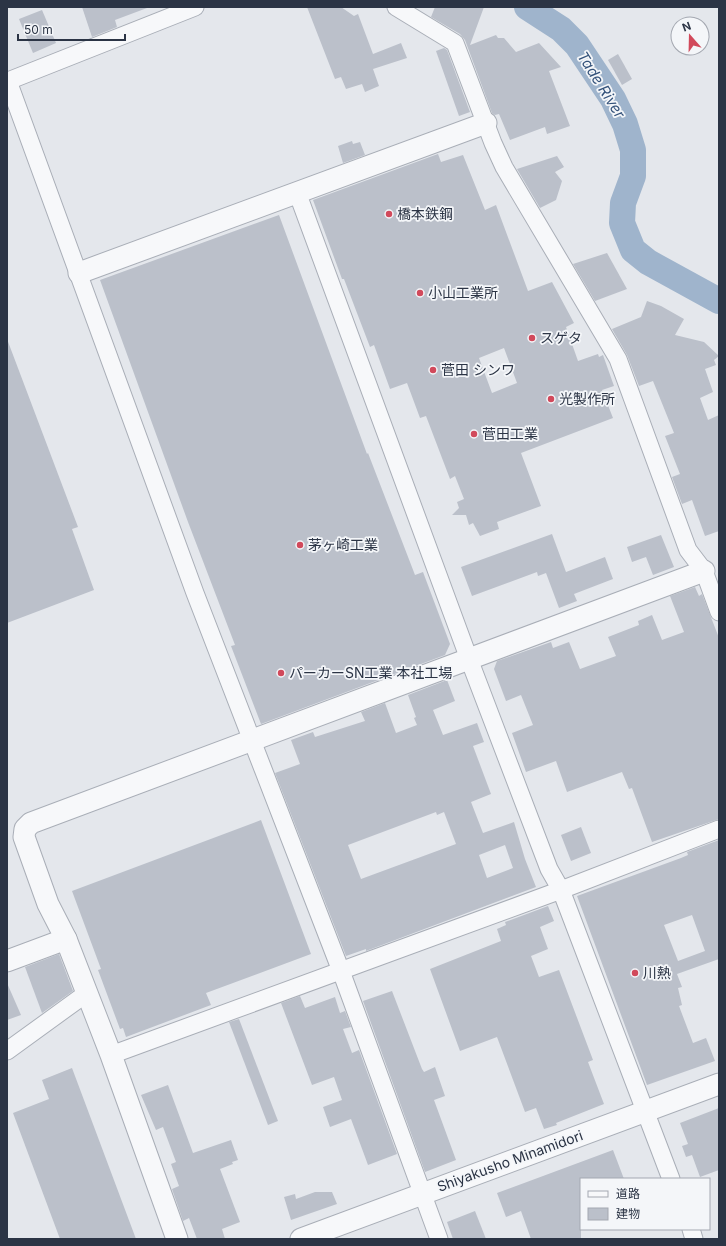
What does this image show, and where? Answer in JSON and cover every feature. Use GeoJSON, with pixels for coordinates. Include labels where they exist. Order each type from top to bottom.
{"type":"FeatureCollection","features":[{"type":"Feature","properties":{"kind":"street"},"geometry":{"type":"LineString","coordinates":[[195,7],[8,81],[195,593],[341,971],[439,1239]]}},
{"type":"Feature","properties":{"kind":"street"},"geometry":{"type":"LineString","coordinates":[[396,7],[455,43],[504,168],[618,359],[688,550],[704,571],[719,612]]}},
{"type":"Feature","properties":{"kind":"street"},"geometry":{"type":"LineString","coordinates":[[79,272],[486,123]]}},
{"type":"Feature","properties":{"kind":"street"},"geometry":{"type":"LineString","coordinates":[[297,192],[548,869],[561,890],[671,1178]]}},
{"type":"Feature","properties":{"kind":"street"},"geometry":{"type":"LineString","coordinates":[[177,1239],[111,1055],[66,939],[48,904],[24,837],[25,829],[31,823],[704,571]]}},
{"type":"Feature","properties":{"kind":"street"},"geometry":{"type":"LineString","coordinates":[[111,1055],[561,890],[719,829]]}},
{"type":"Feature","properties":{"kind":"street"},"geometry":{"type":"LineString","coordinates":[[7,961],[66,939]]}},
{"type":"Feature","properties":{"kind":"street"},"geometry":{"type":"LineString","coordinates":[[7,1052],[87,993]]}},
{"type":"Feature","properties":{"kind":"street","name":"Shiyakusho Minamidori"},"geometry":{"type":"LineString","coordinates":[[301,1239],[719,1084]]}},
{"type":"Feature","properties":{"kind":"building"},"geometry":{"type":"Polygon","coordinates":[[[82,7],[147,8],[115,20],[117,27],[92,37],[82,7]]]}},
{"type":"Feature","properties":{"kind":"building"},"geometry":{"type":"Polygon","coordinates":[[[307,7],[341,7],[354,16],[358,14],[373,54],[401,43],[407,58],[373,69],[379,86],[365,92],[362,84],[346,89],[341,77],[335,79],[307,7]]]}},
{"type":"Feature","properties":{"kind":"building"},"geometry":{"type":"Polygon","coordinates":[[[435,7],[484,7],[470,45],[496,35],[498,38],[504,38],[516,52],[539,43],[561,67],[549,71],[570,126],[547,134],[545,127],[510,140],[499,114],[495,115],[492,113],[465,40],[460,34],[431,17],[435,7]]]}},
{"type":"Feature","properties":{"kind":"building"},"geometry":{"type":"Polygon","coordinates":[[[42,10],[56,43],[33,53],[19,19],[42,10]]]}},
{"type":"Feature","properties":{"kind":"building"},"geometry":{"type":"Polygon","coordinates":[[[444,48],[447,50],[470,112],[459,116],[436,51],[444,48]]]}},
{"type":"Feature","properties":{"kind":"building"},"geometry":{"type":"Polygon","coordinates":[[[618,54],[632,79],[622,85],[608,60],[618,54]]]}},
{"type":"Feature","properties":{"kind":"building"},"geometry":{"type":"Polygon","coordinates":[[[352,141],[353,144],[360,142],[365,155],[343,163],[338,146],[352,141]]]}},
{"type":"Feature","properties":{"kind":"building"},"geometry":{"type":"Polygon","coordinates":[[[438,154],[441,162],[463,155],[485,210],[496,205],[528,291],[552,282],[574,323],[566,327],[578,361],[598,354],[599,357],[603,355],[614,386],[602,390],[613,418],[521,453],[541,506],[497,522],[499,529],[480,536],[473,523],[469,525],[466,515],[452,515],[459,508],[457,502],[464,499],[455,476],[450,479],[426,416],[420,418],[407,383],[390,389],[374,345],[370,347],[344,279],[342,279],[313,200],[438,154]],[[504,348],[479,358],[492,393],[517,383],[504,348]]]}},
{"type":"Feature","properties":{"kind":"building"},"geometry":{"type":"Polygon","coordinates":[[[557,156],[564,167],[555,172],[562,181],[556,200],[540,208],[517,169],[557,156]]]}},
{"type":"Feature","properties":{"kind":"building"},"geometry":{"type":"Polygon","coordinates":[[[279,215],[367,454],[368,453],[415,575],[423,572],[450,644],[445,655],[261,724],[231,646],[235,645],[188,522],[100,280],[279,215]]]}},
{"type":"Feature","properties":{"kind":"building"},"geometry":{"type":"Polygon","coordinates":[[[607,253],[627,289],[595,301],[573,264],[607,253]]]}},
{"type":"Feature","properties":{"kind":"building"},"geometry":{"type":"Polygon","coordinates":[[[647,301],[661,306],[684,319],[675,335],[704,342],[719,356],[714,360],[716,365],[705,369],[713,392],[700,398],[708,420],[719,415],[719,531],[705,536],[692,500],[682,504],[672,477],[680,474],[665,436],[674,433],[653,381],[639,386],[627,355],[612,329],[641,317],[647,301]]]}},
{"type":"Feature","properties":{"kind":"building"},"geometry":{"type":"Polygon","coordinates":[[[7,339],[78,527],[72,529],[94,590],[7,623],[7,339]]]}},
{"type":"Feature","properties":{"kind":"building"},"geometry":{"type":"Polygon","coordinates":[[[552,534],[566,572],[605,557],[613,579],[574,594],[577,601],[559,608],[546,573],[538,576],[537,572],[472,596],[461,567],[552,534]]]}},
{"type":"Feature","properties":{"kind":"building"},"geometry":{"type":"Polygon","coordinates":[[[661,535],[674,567],[653,575],[646,557],[632,562],[627,547],[661,535]]]}},
{"type":"Feature","properties":{"kind":"building"},"geometry":{"type":"Polygon","coordinates":[[[695,587],[699,596],[702,594],[719,638],[719,819],[652,842],[632,788],[629,789],[622,772],[567,792],[556,761],[526,772],[512,733],[533,725],[521,695],[506,701],[494,669],[497,661],[551,642],[553,648],[569,642],[580,669],[616,656],[608,637],[639,625],[638,621],[652,615],[662,640],[684,632],[670,596],[695,587]]]}},
{"type":"Feature","properties":{"kind":"building"},"geometry":{"type":"Polygon","coordinates":[[[447,680],[455,701],[433,710],[443,735],[477,723],[484,742],[473,746],[491,794],[471,802],[483,833],[514,822],[525,859],[536,887],[366,951],[366,949],[346,956],[275,773],[300,764],[291,740],[313,732],[315,737],[365,721],[361,712],[385,703],[396,733],[417,725],[414,718],[416,717],[408,695],[447,680]],[[436,812],[348,845],[361,879],[456,844],[444,812],[437,815],[436,812]],[[505,845],[479,855],[487,878],[513,868],[505,845]]]}},
{"type":"Feature","properties":{"kind":"building"},"geometry":{"type":"Polygon","coordinates":[[[261,820],[311,954],[206,993],[211,1005],[126,1037],[123,1028],[120,1029],[98,970],[101,969],[72,891],[261,820]]]}},
{"type":"Feature","properties":{"kind":"building"},"geometry":{"type":"Polygon","coordinates":[[[581,827],[591,853],[571,861],[561,835],[581,827]]]}},
{"type":"Feature","properties":{"kind":"building","name":"川熱"},"geometry":{"type":"Polygon","coordinates":[[[719,840],[719,959],[677,974],[682,987],[678,988],[682,1005],[679,1006],[693,1043],[706,1038],[715,1061],[647,1085],[577,896],[681,858],[688,855],[687,852],[719,840]],[[692,915],[664,925],[678,961],[705,951],[692,915]]]}},
{"type":"Feature","properties":{"kind":"building"},"geometry":{"type":"Polygon","coordinates":[[[548,906],[554,921],[540,927],[548,949],[531,956],[539,977],[559,970],[593,1060],[588,1062],[604,1104],[556,1123],[557,1125],[544,1129],[536,1108],[525,1112],[497,1037],[460,1051],[430,969],[501,941],[497,929],[506,925],[505,922],[548,906]]]}},
{"type":"Feature","properties":{"kind":"building"},"geometry":{"type":"Polygon","coordinates":[[[59,954],[73,991],[42,1013],[25,967],[59,954]]]}},
{"type":"Feature","properties":{"kind":"building"},"geometry":{"type":"Polygon","coordinates":[[[7,983],[21,1015],[7,1020],[7,983]]]}},
{"type":"Feature","properties":{"kind":"building"},"geometry":{"type":"Polygon","coordinates":[[[392,991],[422,1069],[424,1072],[435,1067],[445,1096],[434,1100],[456,1160],[425,1172],[363,1001],[392,991]]]}},
{"type":"Feature","properties":{"kind":"building"},"geometry":{"type":"Polygon","coordinates":[[[300,996],[305,1008],[335,997],[340,1013],[345,1011],[351,1027],[343,1029],[352,1053],[359,1050],[397,1154],[368,1165],[351,1119],[330,1127],[323,1107],[342,1100],[334,1077],[312,1085],[281,1003],[300,996]]]}},
{"type":"Feature","properties":{"kind":"building"},"geometry":{"type":"Polygon","coordinates":[[[239,1019],[278,1121],[268,1125],[229,1022],[239,1019]]]}},
{"type":"Feature","properties":{"kind":"building"},"geometry":{"type":"Polygon","coordinates":[[[72,1068],[136,1239],[60,1239],[13,1113],[49,1099],[42,1080],[72,1068]]]}},
{"type":"Feature","properties":{"kind":"building"},"geometry":{"type":"Polygon","coordinates":[[[168,1085],[193,1153],[231,1140],[238,1160],[232,1162],[233,1164],[220,1169],[240,1222],[222,1229],[225,1239],[197,1239],[189,1218],[183,1221],[172,1189],[179,1186],[171,1164],[176,1162],[163,1127],[156,1130],[141,1095],[168,1085]]]}},
{"type":"Feature","properties":{"kind":"building"},"geometry":{"type":"Polygon","coordinates":[[[719,1108],[719,1170],[700,1177],[692,1155],[686,1157],[682,1146],[688,1144],[680,1123],[719,1108]]]}},
{"type":"Feature","properties":{"kind":"building"},"geometry":{"type":"Polygon","coordinates":[[[613,1150],[624,1178],[580,1178],[581,1239],[531,1239],[521,1211],[506,1217],[497,1193],[613,1150]]]}},
{"type":"Feature","properties":{"kind":"building"},"geometry":{"type":"Polygon","coordinates":[[[315,1192],[332,1192],[337,1204],[291,1220],[284,1197],[295,1194],[296,1199],[315,1192]]]}},
{"type":"Feature","properties":{"kind":"building"},"geometry":{"type":"Polygon","coordinates":[[[475,1211],[486,1239],[453,1239],[447,1222],[475,1211]]]}},
{"type":"Feature","properties":{"kind":"waterway","name":"Tade River"},"geometry":{"type":"LineString","coordinates":[[527,7],[561,29],[577,45],[613,99],[625,124],[633,150],[633,176],[623,203],[622,223],[633,250],[648,262],[719,301]]}},
{"type":"Feature","properties":{"kind":"place","name":"橋本鉄鋼"},"geometry":{"type":"Point","coordinates":[389,214]}},
{"type":"Feature","properties":{"kind":"place","name":"小山工業所"},"geometry":{"type":"Point","coordinates":[420,293]}},
{"type":"Feature","properties":{"kind":"place","name":"スゲタ"},"geometry":{"type":"Point","coordinates":[532,338]}},
{"type":"Feature","properties":{"kind":"place","name":"菅田 シンワ"},"geometry":{"type":"Point","coordinates":[433,370]}},
{"type":"Feature","properties":{"kind":"place","name":"光製作所"},"geometry":{"type":"Point","coordinates":[551,399]}},
{"type":"Feature","properties":{"kind":"place","name":"菅田工業"},"geometry":{"type":"Point","coordinates":[474,434]}},
{"type":"Feature","properties":{"kind":"place","name":"茅ヶ崎工業"},"geometry":{"type":"Point","coordinates":[300,545]}},
{"type":"Feature","properties":{"kind":"place","name":"パーカーSN工業 本社工場"},"geometry":{"type":"Point","coordinates":[281,673]}},
{"type":"Feature","properties":{"kind":"place","name":"川熱"},"geometry":{"type":"Point","coordinates":[635,973]}}]}
